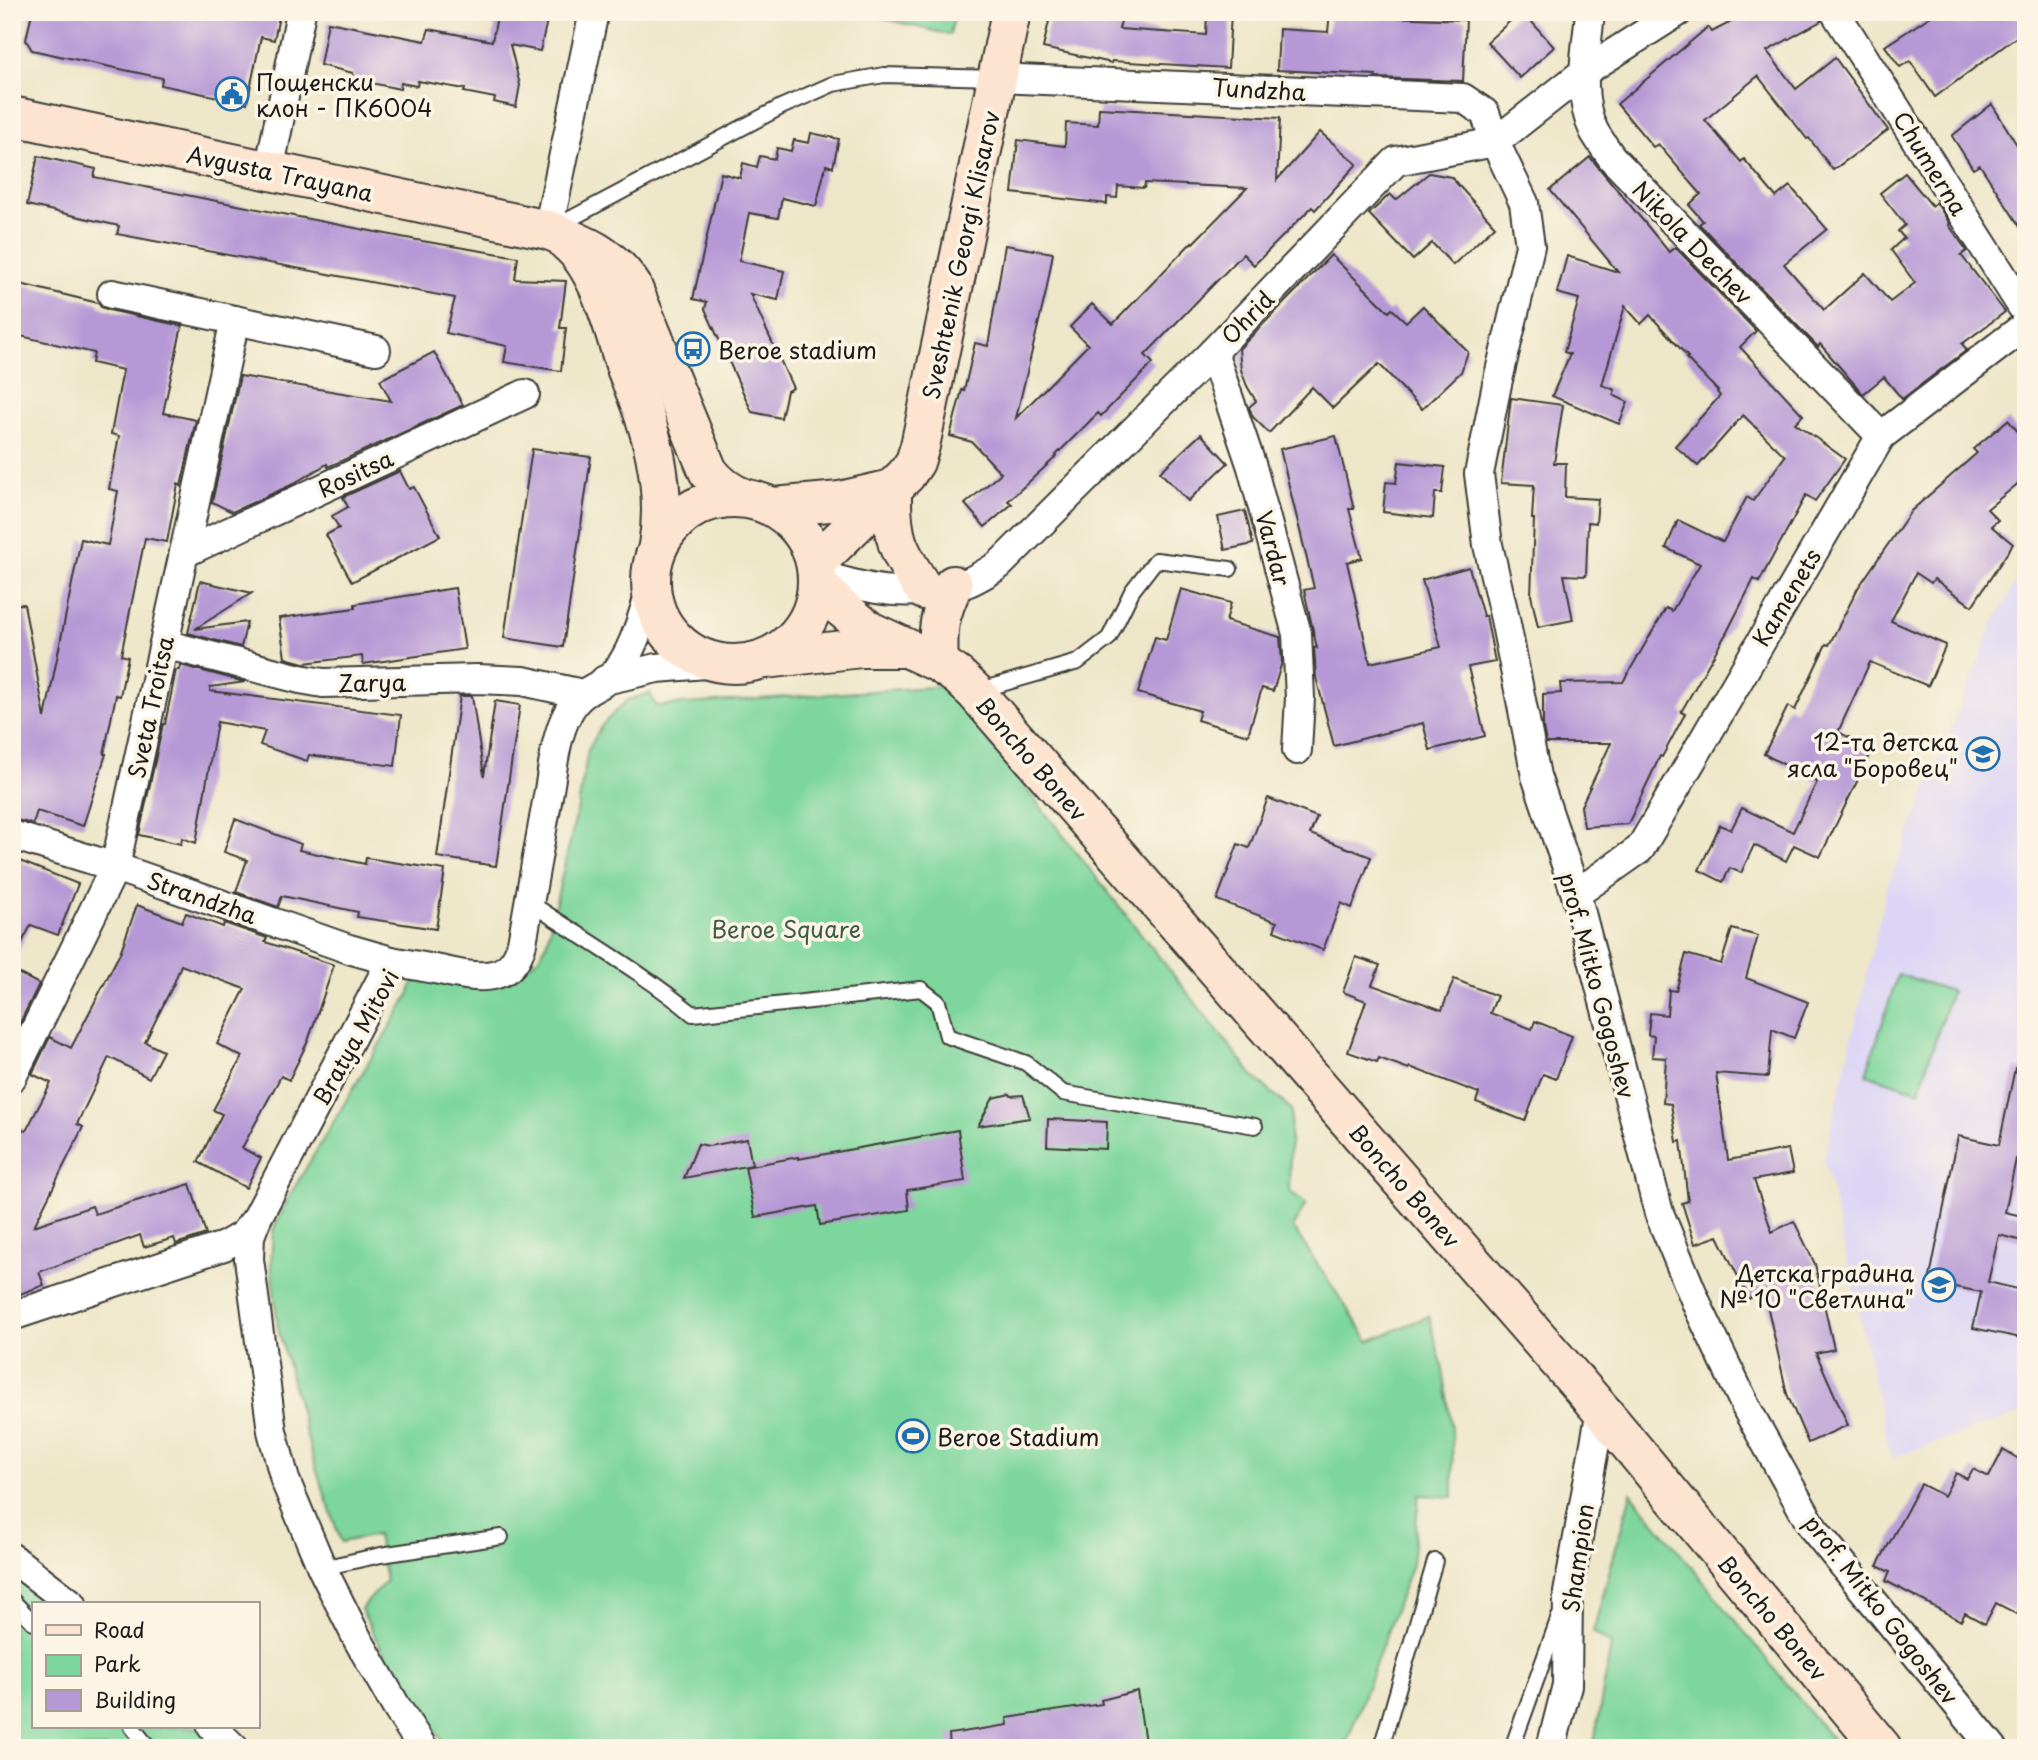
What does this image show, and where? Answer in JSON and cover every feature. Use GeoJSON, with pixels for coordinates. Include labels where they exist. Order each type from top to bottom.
{"type":"FeatureCollection","features":[{"type":"Feature","properties":{"kind":"street"},"geometry":{"type":"LineString","coordinates":[[269,171],[301,12]]}},
{"type":"Feature","properties":{"kind":"street"},"geometry":{"type":"LineString","coordinates":[[548,230],[594,12]]}},
{"type":"Feature","properties":{"kind":"street","name":"Sveshtenik Georgi Klisarov"},"geometry":{"type":"LineString","coordinates":[[817,574],[906,475],[915,461],[1011,12]]}},
{"type":"Feature","properties":{"kind":"street","name":"Nikola Dechev"},"geometry":{"type":"LineString","coordinates":[[1590,12],[1584,103],[1594,131],[1612,158],[1881,436]]}},
{"type":"Feature","properties":{"kind":"street","name":"Ohrid"},"geometry":{"type":"LineString","coordinates":[[817,574],[890,592],[939,588],[968,582],[999,565],[1213,352],[1396,161],[1495,142],[1584,72],[1678,12]]}},
{"type":"Feature","properties":{"kind":"street","name":"Chumerna"},"geometry":{"type":"LineString","coordinates":[[1836,12],[2026,313]]}},
{"type":"Feature","properties":{"kind":"street","name":"Tundzha"},"geometry":{"type":"LineString","coordinates":[[997,78],[1463,98],[1485,113],[1495,142]]}},
{"type":"Feature","properties":{"kind":"street","name":"Avgusta Trayana"},"geometry":{"type":"LineString","coordinates":[[12,116],[548,230],[589,246],[610,261],[627,279],[638,299],[704,464],[719,483],[732,493],[759,503]]}},
{"type":"Feature","properties":{"kind":"street","name":"prof. Mitko Gogoshev"},"geometry":{"type":"LineString","coordinates":[[1495,142],[1524,204],[1530,246],[1479,474],[1488,545],[1536,776],[1576,894],[1659,1213],[1699,1308],[1748,1411],[1813,1528],[1993,1748]]}},
{"type":"Feature","properties":{"kind":"street","name":"Avgusta Trayana"},"geometry":{"type":"LineString","coordinates":[[548,230],[573,247],[592,275],[648,427],[658,472],[658,546]]}},
{"type":"Feature","properties":{"kind":"street"},"geometry":{"type":"LineString","coordinates":[[112,294],[376,350]]}},
{"type":"Feature","properties":{"kind":"street","name":"Sveta Troitsa"},"geometry":{"type":"LineString","coordinates":[[12,1077],[115,867],[235,320]]}},
{"type":"Feature","properties":{"kind":"street","name":"Kamenets"},"geometry":{"type":"LineString","coordinates":[[1576,894],[1640,849],[1881,436],[2026,326]]}},
{"type":"Feature","properties":{"kind":"street","name":"Vardar"},"geometry":{"type":"LineString","coordinates":[[1213,352],[1252,467],[1297,634],[1300,698],[1297,750]]}},
{"type":"Feature","properties":{"kind":"street","name":"Rositsa"},"geometry":{"type":"LineString","coordinates":[[184,553],[525,394]]}},
{"type":"Feature","properties":{"kind":"street"},"geometry":{"type":"LineString","coordinates":[[594,687],[657,668],[740,664],[861,648],[922,655],[937,637],[941,611],[939,588],[905,561],[895,540],[891,517],[892,489],[840,501],[759,503],[718,499],[694,508],[673,524],[658,546],[652,566],[651,589],[656,611],[670,635],[692,653],[718,663]]}},
{"type":"Feature","properties":{"kind":"street"},"geometry":{"type":"LineString","coordinates":[[759,503],[793,522],[801,531],[813,553],[817,574],[810,616],[802,631],[791,643],[763,660]]}},
{"type":"Feature","properties":{"kind":"street","name":"Boncho Bonev"},"geometry":{"type":"LineString","coordinates":[[817,574],[839,606],[870,631],[922,655],[958,676],[975,692],[1601,1410],[1882,1748]]}},
{"type":"Feature","properties":{"kind":"street","name":"Bratya Mitovi"},"geometry":{"type":"LineString","coordinates":[[12,1316],[224,1246],[243,1235],[257,1218],[391,961],[472,977],[487,977],[510,966],[519,953],[560,734],[569,710],[618,669],[631,646],[651,589]]}},
{"type":"Feature","properties":{"kind":"street","name":"Zarya"},"geometry":{"type":"LineString","coordinates":[[164,644],[323,683],[477,678],[594,687]]}},
{"type":"Feature","properties":{"kind":"street","name":"Strandzha"},"geometry":{"type":"LineString","coordinates":[[12,835],[115,867],[391,961]]}},
{"type":"Feature","properties":{"kind":"street"},"geometry":{"type":"LineString","coordinates":[[257,1218],[250,1236],[249,1259],[274,1439],[287,1486],[322,1568],[369,1661],[423,1748]]}},
{"type":"Feature","properties":{"kind":"street","name":"Shampion"},"geometry":{"type":"LineString","coordinates":[[1551,1748],[1567,1685],[1568,1593],[1601,1410]]}},
{"type":"Feature","properties":{"kind":"street"},"geometry":{"type":"LineString","coordinates":[[12,1558],[69,1602]]}},
{"type":"Feature","properties":{"kind":"street"},"geometry":{"type":"LineString","coordinates":[[213,1728],[234,1748]]}},
{"type":"Feature","properties":{"kind":"lane"},"geometry":{"type":"LineString","coordinates":[[548,230],[802,97],[833,84],[884,75],[997,78]]}},
{"type":"Feature","properties":{"kind":"lane"},"geometry":{"type":"LineString","coordinates":[[975,692],[1078,662],[1109,638],[1132,592],[1156,560],[1230,569]]}},
{"type":"Feature","properties":{"kind":"lane"},"geometry":{"type":"LineString","coordinates":[[529,902],[637,971],[693,1014],[921,989],[938,1002],[947,1036],[1026,1063],[1063,1093],[1255,1126]]}},
{"type":"Feature","properties":{"kind":"lane"},"geometry":{"type":"LineString","coordinates":[[322,1568],[381,1555],[501,1537]]}},
{"type":"Feature","properties":{"kind":"lane"},"geometry":{"type":"LineString","coordinates":[[1381,1748],[1435,1562]]}},
{"type":"Feature","properties":{"kind":"lane"},"geometry":{"type":"LineString","coordinates":[[1512,1748],[1568,1593]]}},
{"type":"Feature","properties":{"kind":"lane"},"geometry":{"type":"LineString","coordinates":[[12,1600],[32,1621]]}},
{"type":"Feature","properties":{"kind":"lane"},"geometry":{"type":"LineString","coordinates":[[133,1728],[149,1748]]}},
{"type":"Feature","properties":{"kind":"shaded area","name":"Детска градина № 10 \"Светлина\""},"geometry":{"type":"Polygon","coordinates":[[[2026,572],[2026,1412],[1891,1458],[1824,1158],[1887,887],[1994,622],[2016,581],[2026,572]]]}},
{"type":"Feature","properties":{"kind":"green space"},"geometry":{"type":"Polygon","coordinates":[[[865,12],[955,12],[950,35],[865,12]]]}},
{"type":"Feature","properties":{"kind":"green space","name":"Beroe Stadium"},"geometry":{"type":"Polygon","coordinates":[[[945,686],[1255,1078],[1291,1109],[1289,1191],[1306,1203],[1293,1228],[1369,1341],[1429,1316],[1443,1370],[1452,1428],[1453,1497],[1419,1495],[1412,1564],[1348,1739],[1334,1748],[448,1748],[408,1695],[361,1609],[386,1581],[377,1535],[341,1542],[312,1456],[278,1328],[271,1263],[273,1230],[290,1195],[410,993],[417,970],[520,972],[539,957],[546,945],[578,807],[588,750],[602,725],[627,700],[650,693],[656,706],[945,686]]]}},
{"type":"Feature","properties":{"kind":"green space"},"geometry":{"type":"Polygon","coordinates":[[[1898,974],[1951,991],[1919,1091],[1866,1074],[1898,974]]]}},
{"type":"Feature","properties":{"kind":"green space"},"geometry":{"type":"Polygon","coordinates":[[[1631,1493],[1839,1748],[1593,1748],[1611,1644],[1593,1632],[1631,1493]]]}},
{"type":"Feature","properties":{"kind":"green space"},"geometry":{"type":"Polygon","coordinates":[[[12,1567],[55,1602],[32,1602],[32,1728],[199,1728],[220,1748],[12,1748],[12,1567]]]}},
{"type":"Feature","properties":{"kind":"building"},"geometry":{"type":"Polygon","coordinates":[[[32,12],[280,12],[274,40],[261,37],[247,103],[161,85],[162,78],[32,50],[26,40],[32,12]]]}},
{"type":"Feature","properties":{"kind":"building"},"geometry":{"type":"Polygon","coordinates":[[[498,12],[549,12],[540,51],[510,45],[520,85],[516,107],[494,102],[495,98],[464,92],[465,89],[418,81],[417,86],[401,83],[400,89],[352,79],[353,73],[320,65],[328,22],[425,41],[429,29],[492,41],[498,12]]]}},
{"type":"Feature","properties":{"kind":"building"},"geometry":{"type":"Polygon","coordinates":[[[1051,12],[1123,12],[1119,29],[1206,35],[1207,12],[1231,12],[1228,68],[1112,63],[1043,48],[1051,12]]]}},
{"type":"Feature","properties":{"kind":"building"},"geometry":{"type":"Polygon","coordinates":[[[1330,12],[1466,20],[1463,81],[1375,78],[1376,75],[1277,70],[1279,29],[1328,32],[1330,12]]]}},
{"type":"Feature","properties":{"kind":"building"},"geometry":{"type":"Polygon","coordinates":[[[1523,12],[1554,47],[1520,78],[1487,42],[1523,12]]]}},
{"type":"Feature","properties":{"kind":"building"},"geometry":{"type":"Polygon","coordinates":[[[1750,12],[1818,12],[1821,21],[1767,51],[1796,89],[1835,58],[1888,130],[1833,170],[1758,76],[1705,120],[1741,162],[1744,159],[1776,197],[1790,186],[1827,229],[1784,264],[1824,310],[1865,273],[1890,302],[1915,283],[1891,250],[1904,238],[1898,231],[1905,225],[1880,193],[1905,173],[1932,206],[1936,202],[1967,251],[1961,255],[2005,312],[1962,344],[1967,350],[1902,399],[1884,377],[1863,394],[1820,344],[1818,347],[1699,224],[1703,221],[1689,205],[1701,194],[1658,144],[1653,147],[1617,104],[1708,27],[1712,32],[1750,12]]]}},
{"type":"Feature","properties":{"kind":"building"},"geometry":{"type":"Polygon","coordinates":[[[1937,12],[2026,12],[2026,30],[1935,97],[1910,61],[1900,67],[1885,46],[1937,12]]]}},
{"type":"Feature","properties":{"kind":"building"},"geometry":{"type":"Polygon","coordinates":[[[1992,104],[2026,160],[2026,236],[1980,165],[1973,169],[1952,136],[1992,104]]]}},
{"type":"Feature","properties":{"kind":"building"},"geometry":{"type":"Polygon","coordinates":[[[1099,108],[1280,118],[1277,180],[1320,132],[1357,164],[1315,210],[1312,207],[1254,265],[1243,254],[1145,355],[1153,363],[1101,416],[1098,413],[1008,501],[1012,504],[985,527],[965,504],[1001,473],[972,442],[950,436],[975,343],[988,346],[1005,245],[1053,253],[1016,418],[1088,345],[1070,327],[1092,304],[1113,324],[1247,188],[1145,183],[1144,188],[1118,186],[1117,198],[1107,197],[1107,204],[1012,193],[1018,140],[1065,146],[1066,123],[1098,125],[1099,108]]]}},
{"type":"Feature","properties":{"kind":"building"},"geometry":{"type":"Polygon","coordinates":[[[811,133],[839,139],[833,167],[826,165],[816,206],[782,198],[778,218],[749,213],[739,261],[784,271],[778,300],[750,294],[793,388],[787,391],[781,418],[752,412],[705,309],[707,302],[693,299],[721,173],[740,178],[743,163],[757,167],[760,156],[775,159],[777,148],[791,151],[794,140],[809,143],[811,133]]]}},
{"type":"Feature","properties":{"kind":"building"},"geometry":{"type":"Polygon","coordinates":[[[38,156],[96,169],[94,177],[518,257],[515,279],[566,281],[560,328],[566,328],[561,371],[504,362],[507,346],[446,333],[455,298],[117,234],[119,226],[27,205],[38,156]]]}},
{"type":"Feature","properties":{"kind":"building"},"geometry":{"type":"Polygon","coordinates":[[[1590,157],[1669,252],[1675,247],[1756,331],[1740,347],[1803,415],[1795,423],[1845,459],[1815,501],[1806,495],[1759,582],[1754,579],[1681,712],[1685,714],[1662,757],[1660,756],[1628,824],[1584,827],[1581,806],[1611,743],[1546,743],[1543,694],[1561,693],[1560,683],[1623,682],[1666,608],[1672,611],[1700,564],[1666,548],[1678,520],[1723,542],[1747,497],[1753,501],[1785,456],[1743,415],[1698,466],[1675,446],[1720,396],[1650,315],[1641,324],[1625,306],[1602,385],[1615,390],[1613,395],[1628,402],[1619,424],[1552,396],[1570,354],[1564,352],[1579,299],[1557,293],[1567,256],[1618,272],[1550,190],[1590,157]]]}},
{"type":"Feature","properties":{"kind":"building"},"geometry":{"type":"Polygon","coordinates":[[[1429,173],[1451,177],[1495,226],[1453,265],[1432,243],[1413,260],[1369,214],[1390,194],[1396,200],[1429,173]]]}},
{"type":"Feature","properties":{"kind":"building"},"geometry":{"type":"Polygon","coordinates":[[[1331,255],[1389,312],[1392,309],[1406,322],[1423,306],[1468,352],[1461,372],[1422,409],[1379,364],[1333,408],[1312,387],[1269,433],[1253,417],[1249,407],[1256,401],[1241,370],[1239,349],[1331,255]]]}},
{"type":"Feature","properties":{"kind":"building"},"geometry":{"type":"Polygon","coordinates":[[[12,282],[98,303],[109,310],[182,326],[163,413],[196,420],[181,486],[178,484],[167,542],[145,538],[121,655],[128,657],[120,696],[116,695],[106,754],[83,826],[37,811],[33,824],[12,819],[12,605],[24,604],[45,718],[81,539],[108,545],[118,491],[109,489],[119,436],[111,434],[123,370],[92,363],[94,353],[12,334],[12,282]]]}},
{"type":"Feature","properties":{"kind":"building"},"geometry":{"type":"Polygon","coordinates":[[[434,352],[463,405],[328,467],[327,464],[289,486],[232,512],[212,502],[240,376],[391,401],[380,380],[434,352]]]}},
{"type":"Feature","properties":{"kind":"building"},"geometry":{"type":"Polygon","coordinates":[[[1511,398],[1563,405],[1554,463],[1566,463],[1565,497],[1598,499],[1596,523],[1588,522],[1586,576],[1564,575],[1573,620],[1538,627],[1531,595],[1534,485],[1501,483],[1511,398]]]}},
{"type":"Feature","properties":{"kind":"building"},"geometry":{"type":"Polygon","coordinates":[[[2008,420],[2026,441],[2026,477],[1987,509],[1998,520],[1991,526],[2013,544],[1972,606],[1934,579],[1931,583],[1916,573],[1891,621],[1946,645],[1928,686],[1870,662],[1838,732],[1873,749],[1820,857],[1794,845],[1786,861],[1754,845],[1741,873],[1730,868],[1723,882],[1699,870],[1720,825],[1731,830],[1742,808],[1793,832],[1817,782],[1764,754],[1788,706],[1795,710],[1826,644],[1829,645],[1858,588],[1911,511],[1977,453],[1973,449],[2008,420]]]}},
{"type":"Feature","properties":{"kind":"building"},"geometry":{"type":"Polygon","coordinates":[[[1201,434],[1228,463],[1188,501],[1160,472],[1201,434]]]}},
{"type":"Feature","properties":{"kind":"building"},"geometry":{"type":"Polygon","coordinates":[[[1336,436],[1354,509],[1349,509],[1362,558],[1347,562],[1370,663],[1441,647],[1422,580],[1469,567],[1483,616],[1486,616],[1495,662],[1468,667],[1485,736],[1430,750],[1423,723],[1334,746],[1316,677],[1314,647],[1317,648],[1304,590],[1314,588],[1280,449],[1336,436]]]}},
{"type":"Feature","properties":{"kind":"building"},"geometry":{"type":"Polygon","coordinates":[[[532,449],[591,457],[563,647],[504,638],[532,449]]]}},
{"type":"Feature","properties":{"kind":"building"},"geometry":{"type":"Polygon","coordinates":[[[1399,462],[1445,467],[1442,493],[1435,493],[1433,518],[1383,512],[1386,482],[1396,483],[1399,462]]]}},
{"type":"Feature","properties":{"kind":"building"},"geometry":{"type":"Polygon","coordinates":[[[400,471],[409,489],[414,487],[440,536],[352,582],[326,535],[339,528],[332,516],[348,507],[343,497],[400,471]]]}},
{"type":"Feature","properties":{"kind":"building"},"geometry":{"type":"Polygon","coordinates":[[[1245,511],[1253,544],[1225,550],[1218,517],[1245,511]]]}},
{"type":"Feature","properties":{"kind":"building"},"geometry":{"type":"Polygon","coordinates":[[[200,581],[252,593],[195,629],[247,622],[241,647],[188,633],[200,581]]]}},
{"type":"Feature","properties":{"kind":"building"},"geometry":{"type":"Polygon","coordinates":[[[455,588],[465,649],[363,664],[362,656],[304,663],[285,658],[279,618],[355,608],[355,604],[455,588]]]}},
{"type":"Feature","properties":{"kind":"building"},"geometry":{"type":"Polygon","coordinates":[[[1181,589],[1231,603],[1226,621],[1280,637],[1282,662],[1273,691],[1262,688],[1248,735],[1197,720],[1200,711],[1138,693],[1155,637],[1166,640],[1181,589]]]}},
{"type":"Feature","properties":{"kind":"building"},"geometry":{"type":"Polygon","coordinates":[[[180,665],[245,682],[210,687],[210,691],[401,715],[395,766],[309,755],[307,761],[260,745],[265,731],[217,722],[196,843],[182,838],[181,844],[139,835],[176,670],[179,670],[180,665]]]}},
{"type":"Feature","properties":{"kind":"building"},"geometry":{"type":"Polygon","coordinates":[[[460,696],[472,696],[484,776],[495,701],[520,705],[496,866],[437,857],[460,696]]]}},
{"type":"Feature","properties":{"kind":"building"},"geometry":{"type":"Polygon","coordinates":[[[1268,798],[1317,817],[1310,834],[1371,857],[1352,908],[1341,903],[1323,950],[1274,931],[1277,922],[1217,900],[1238,844],[1249,848],[1268,798]]]}},
{"type":"Feature","properties":{"kind":"building"},"geometry":{"type":"Polygon","coordinates":[[[235,819],[301,844],[299,850],[365,864],[366,858],[445,870],[436,929],[357,917],[358,912],[282,896],[278,907],[236,892],[247,860],[224,852],[235,819]]]}},
{"type":"Feature","properties":{"kind":"building"},"geometry":{"type":"Polygon","coordinates":[[[12,858],[78,884],[58,935],[31,925],[12,962],[12,858]]]}},
{"type":"Feature","properties":{"kind":"building"},"geometry":{"type":"Polygon","coordinates":[[[137,905],[182,922],[186,913],[223,927],[224,923],[267,938],[265,942],[334,965],[308,1041],[289,1080],[281,1076],[242,1148],[261,1158],[246,1188],[198,1162],[222,1114],[213,1110],[242,1057],[217,1044],[245,989],[181,965],[145,1042],[163,1051],[149,1078],[109,1057],[77,1124],[83,1127],[34,1226],[92,1206],[95,1214],[190,1184],[206,1234],[176,1244],[174,1238],[144,1247],[140,1235],[39,1272],[44,1285],[12,1297],[12,1124],[26,1131],[51,1083],[32,1074],[50,1037],[71,1048],[120,953],[137,905]]]}},
{"type":"Feature","properties":{"kind":"building"},"geometry":{"type":"Polygon","coordinates":[[[1732,929],[1758,936],[1746,978],[1808,1002],[1794,1038],[1772,1029],[1768,1077],[1716,1073],[1728,1160],[1788,1149],[1793,1173],[1754,1180],[1772,1232],[1794,1221],[1815,1264],[1834,1349],[1816,1353],[1848,1425],[1808,1443],[1787,1394],[1764,1291],[1749,1299],[1718,1236],[1695,1244],[1682,1203],[1688,1201],[1681,1141],[1677,1142],[1671,1104],[1663,1103],[1666,1058],[1652,1057],[1654,1036],[1648,1035],[1650,1013],[1667,1015],[1669,990],[1676,991],[1686,954],[1721,964],[1732,929]]]}},
{"type":"Feature","properties":{"kind":"building"},"geometry":{"type":"Polygon","coordinates":[[[1356,957],[1380,965],[1372,985],[1442,1010],[1454,979],[1497,996],[1490,1013],[1532,1029],[1535,1021],[1572,1036],[1556,1079],[1543,1074],[1525,1121],[1476,1102],[1479,1093],[1410,1067],[1409,1069],[1379,1058],[1377,1062],[1348,1052],[1366,1001],[1343,992],[1356,957]]]}},
{"type":"Feature","properties":{"kind":"building"},"geometry":{"type":"Polygon","coordinates":[[[12,970],[39,984],[12,1039],[12,970]]]}},
{"type":"Feature","properties":{"kind":"building"},"geometry":{"type":"Polygon","coordinates":[[[2015,1068],[2026,1069],[2026,1161],[2016,1159],[2005,1212],[2026,1217],[2026,1242],[1999,1235],[1988,1282],[2026,1291],[2026,1339],[1973,1328],[1981,1292],[1929,1282],[1958,1136],[1999,1145],[2015,1068]]]}},
{"type":"Feature","properties":{"kind":"building"},"geometry":{"type":"Polygon","coordinates":[[[1010,1094],[1023,1095],[1030,1118],[978,1126],[993,1098],[1010,1094]]]}},
{"type":"Feature","properties":{"kind":"building"},"geometry":{"type":"Polygon","coordinates":[[[1048,1119],[1107,1122],[1106,1149],[1047,1146],[1048,1119]]]}},
{"type":"Feature","properties":{"kind":"building"},"geometry":{"type":"Polygon","coordinates":[[[958,1130],[965,1181],[907,1190],[909,1210],[820,1225],[817,1206],[755,1217],[745,1167],[958,1130]]]}},
{"type":"Feature","properties":{"kind":"building"},"geometry":{"type":"Polygon","coordinates":[[[747,1139],[752,1165],[684,1178],[698,1144],[709,1146],[747,1139]]]}},
{"type":"Feature","properties":{"kind":"building"},"geometry":{"type":"Polygon","coordinates":[[[2003,1450],[2026,1463],[2026,1598],[2017,1614],[1996,1603],[1985,1624],[1965,1613],[1961,1621],[1886,1581],[1890,1572],[1877,1566],[1921,1484],[1944,1496],[1956,1473],[1967,1479],[1973,1469],[1989,1477],[2003,1450]]]}},
{"type":"Feature","properties":{"kind":"building"},"geometry":{"type":"Polygon","coordinates":[[[1137,1691],[1146,1748],[950,1748],[949,1734],[1008,1725],[1007,1718],[1102,1704],[1101,1700],[1137,1691]]]}},
{"type":"Feature","properties":{"kind":"place","name":"Пощенски клон - ПК6004"},"geometry":{"type":"Point","coordinates":[232,94]}},
{"type":"Feature","properties":{"kind":"place","name":"Beroe stadium"},"geometry":{"type":"Point","coordinates":[693,349]}},
{"type":"Feature","properties":{"kind":"place","name":"12-та детска ясла \"Боровец\""},"geometry":{"type":"Point","coordinates":[1983,754]}},
{"type":"Feature","properties":{"kind":"place","name":"Детска градина № 10 \"Светлина\""},"geometry":{"type":"Point","coordinates":[1939,1285]}},
{"type":"Feature","properties":{"kind":"place","name":"Beroe Stadium"},"geometry":{"type":"Point","coordinates":[913,1436]}},
{"type":"Feature","properties":{"kind":"park label","name":"Beroe Square"},"geometry":{"type":"Point","coordinates":[786,928]}}]}
